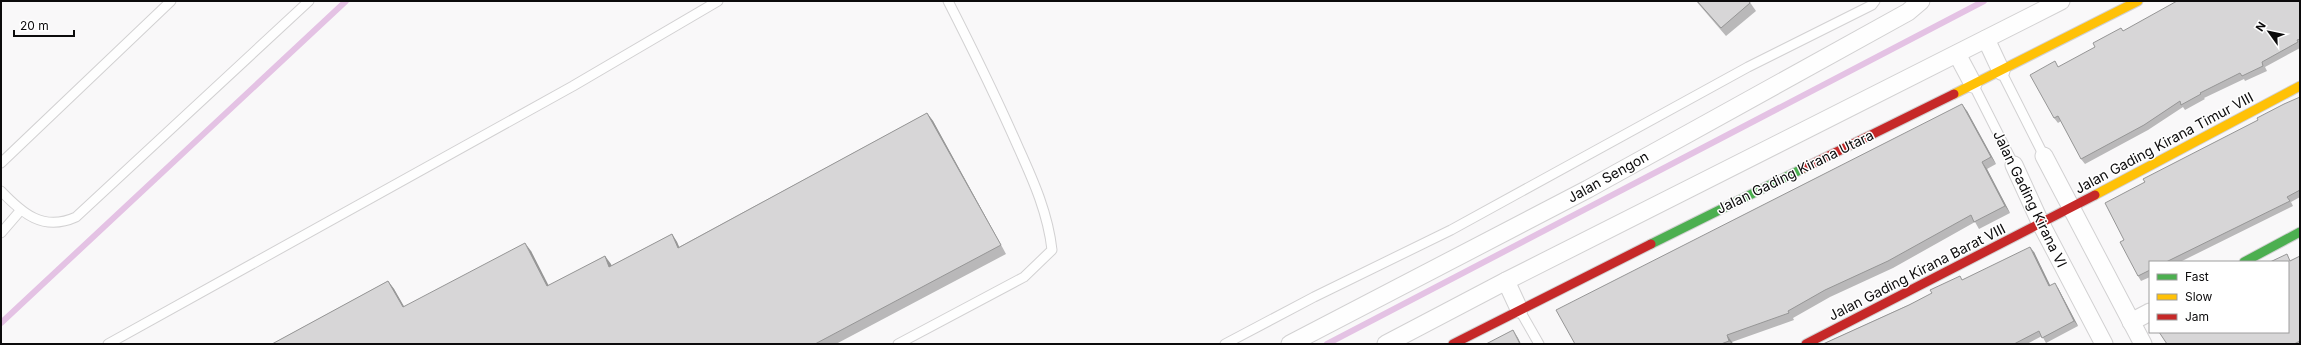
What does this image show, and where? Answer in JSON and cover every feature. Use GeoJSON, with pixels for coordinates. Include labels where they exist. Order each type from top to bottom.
{"type":"FeatureCollection","features":[{"type":"Feature","properties":{"kind":"street","name":"Jalan Sengon"},"geometry":{"type":"LineString","coordinates":[[1290,344],[1588,188],[1901,16],[1921,1]]}},
{"type":"Feature","properties":{"kind":"street"},"geometry":{"type":"LineString","coordinates":[[1386,344],[1506,281],[2061,1]]}},
{"type":"Feature","properties":{"kind":"street","name":"Jalan Gading Kirana Utara"},"geometry":{"type":"LineString","coordinates":[[1452,344],[1519,309],[2001,71],[2138,1]]}},
{"type":"Feature","properties":{"kind":"street"},"geometry":{"type":"LineString","coordinates":[[1986,39],[2001,71]]}},
{"type":"Feature","properties":{"kind":"street","name":"Jalan Gading Kirana VI"},"geometry":{"type":"LineString","coordinates":[[1957,54],[1973,84]]}},
{"type":"Feature","properties":{"kind":"street","name":"Jalan Gading Kirana Timur VIII"},"geometry":{"type":"LineString","coordinates":[[2041,224],[2300,86]]}},
{"type":"Feature","properties":{"kind":"street"},"geometry":{"type":"LineString","coordinates":[[2044,156],[2143,344]]}},
{"type":"Feature","properties":{"kind":"street","name":"Jalan Gading Kirana VI"},"geometry":{"type":"LineString","coordinates":[[2014,165],[2041,224],[2099,342]]}},
{"type":"Feature","properties":{"kind":"street","name":"Jalan Gading Kirana Barat VIII"},"geometry":{"type":"LineString","coordinates":[[1806,344],[2041,224]]}},
{"type":"Feature","properties":{"kind":"street"},"geometry":{"type":"LineString","coordinates":[[2246,261],[2300,232]]}},
{"type":"Feature","properties":{"kind":"street"},"geometry":{"type":"LineString","coordinates":[[1506,281],[1519,309]]}},
{"type":"Feature","properties":{"kind":"street"},"geometry":{"type":"LineString","coordinates":[[2131,322],[2149,313]]}},
{"type":"Feature","properties":{"kind":"lane"},"geometry":{"type":"LineString","coordinates":[[1,163],[171,1]]}},
{"type":"Feature","properties":{"kind":"lane"},"geometry":{"type":"LineString","coordinates":[[1,191],[20,211],[52,223],[63,223],[76,217],[309,1]]}},
{"type":"Feature","properties":{"kind":"lane"},"geometry":{"type":"LineString","coordinates":[[108,344],[573,86],[718,1]]}},
{"type":"Feature","properties":{"kind":"lane"},"geometry":{"type":"LineString","coordinates":[[898,344],[1024,278],[1052,250],[1050,228],[1033,180],[997,98],[948,1]]}},
{"type":"Feature","properties":{"kind":"lane"},"geometry":{"type":"LineString","coordinates":[[1225,344],[1314,297],[1451,230],[1748,67],[1872,5],[1875,1]]}},
{"type":"Feature","properties":{"kind":"lane"},"geometry":{"type":"LineString","coordinates":[[2001,71],[2044,156]]}},
{"type":"Feature","properties":{"kind":"lane","name":"Jalan Gading Kirana VI"},"geometry":{"type":"LineString","coordinates":[[1973,84],[2014,165]]}},
{"type":"Feature","properties":{"kind":"lane"},"geometry":{"type":"LineString","coordinates":[[1,233],[20,211]]}},
{"type":"Feature","properties":{"kind":"lane"},"geometry":{"type":"LineString","coordinates":[[1519,309],[1539,344]]}},
{"type":"Feature","properties":{"kind":"building"},"geometry":{"type":"Polygon","coordinates":[[[1697,1],[1749,1],[1750,3],[1721,28],[1697,1]]]}},
{"type":"Feature","properties":{"kind":"building"},"geometry":{"type":"Polygon","coordinates":[[[2177,1],[2300,1],[2300,39],[2297,40],[2298,42],[2262,62],[2263,66],[2242,76],[2240,73],[2200,93],[2201,94],[2181,105],[2180,101],[2144,125],[2081,159],[2058,116],[2054,118],[2030,75],[2055,61],[2058,67],[2095,47],[2093,43],[2121,28],[2123,31],[2177,1]]]}},
{"type":"Feature","properties":{"kind":"building"},"geometry":{"type":"Polygon","coordinates":[[[2300,97],[2300,190],[2287,197],[2290,201],[2168,261],[2149,261],[2149,270],[2138,276],[2120,242],[2124,240],[2105,203],[2145,182],[2143,179],[2258,120],[2257,118],[2300,97]]]}},
{"type":"Feature","properties":{"kind":"building"},"geometry":{"type":"Polygon","coordinates":[[[1962,104],[1991,157],[1982,162],[2005,206],[1974,222],[1971,215],[1888,261],[1825,290],[1788,311],[1789,313],[1727,335],[1729,341],[1721,344],[1575,344],[1556,310],[1962,104]]]}},
{"type":"Feature","properties":{"kind":"building"},"geometry":{"type":"Polygon","coordinates":[[[927,113],[1001,245],[815,344],[272,344],[388,281],[403,307],[525,243],[547,286],[605,256],[609,267],[672,234],[678,248],[927,113]]]}},
{"type":"Feature","properties":{"kind":"building"},"geometry":{"type":"Polygon","coordinates":[[[2030,247],[2049,286],[2055,283],[2074,321],[2042,338],[2039,331],[2014,344],[1823,344],[1909,305],[1932,293],[1930,290],[1960,276],[1962,280],[2030,247]]]}},
{"type":"Feature","properties":{"kind":"building"},"geometry":{"type":"Polygon","coordinates":[[[2287,254],[2290,261],[2300,256],[2300,341],[2294,344],[2167,344],[2160,333],[2289,333],[2289,261],[2272,261],[2287,254]]]}},
{"type":"Feature","properties":{"kind":"building"},"geometry":{"type":"Polygon","coordinates":[[[1513,330],[1520,344],[1486,344],[1513,330]]]}},
{"type":"Feature","properties":{"kind":"waterway"},"geometry":{"type":"LineString","coordinates":[[1,323],[346,1]]}},
{"type":"Feature","properties":{"kind":"waterway"},"geometry":{"type":"LineString","coordinates":[[1327,344],[1984,1]]}},
{"type":"Feature","properties":{"kind":"traffic: fast"},"geometry":{"type":"LineString","coordinates":[[1651,244],[1804,168]]}},
{"type":"Feature","properties":{"kind":"traffic: fast"},"geometry":{"type":"LineString","coordinates":[[2246,261],[2300,232]]}},
{"type":"Feature","properties":{"kind":"traffic: slow"},"geometry":{"type":"LineString","coordinates":[[1954,94],[2138,1]]}},
{"type":"Feature","properties":{"kind":"traffic: slow"},"geometry":{"type":"LineString","coordinates":[[2095,195],[2300,86]]}},
{"type":"Feature","properties":{"kind":"traffic: jam"},"geometry":{"type":"LineString","coordinates":[[1804,168],[1954,94]]}},
{"type":"Feature","properties":{"kind":"traffic: jam"},"geometry":{"type":"LineString","coordinates":[[1806,344],[2095,195]]}},
{"type":"Feature","properties":{"kind":"traffic: jam"},"geometry":{"type":"LineString","coordinates":[[1453,344],[1651,244]]}}]}
